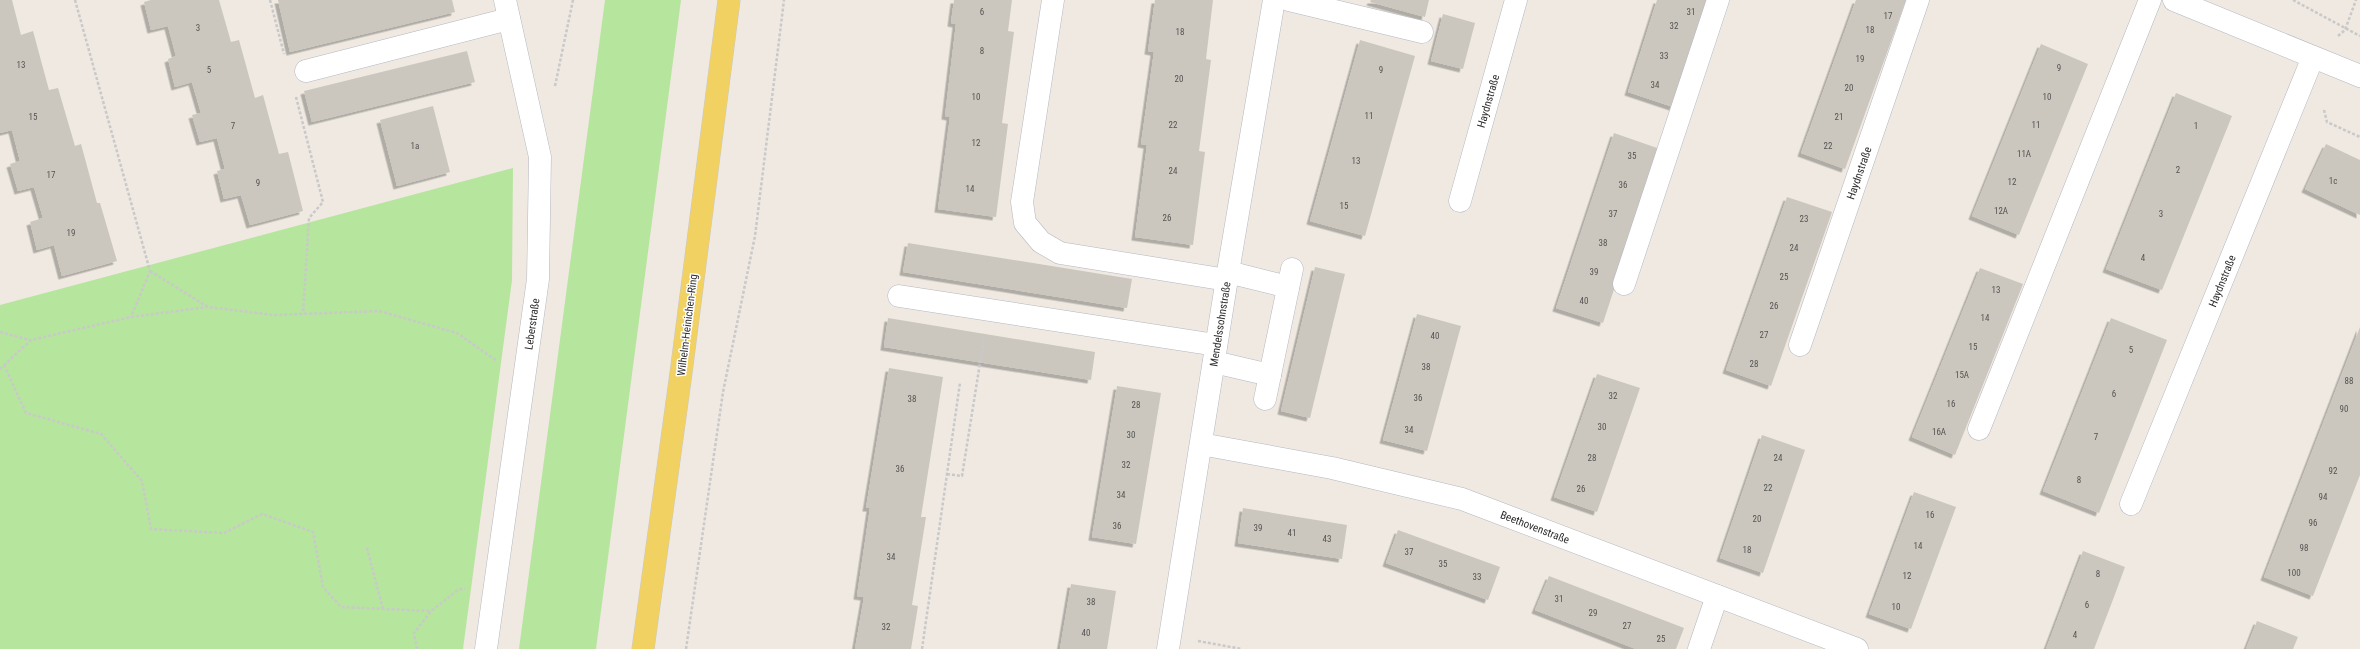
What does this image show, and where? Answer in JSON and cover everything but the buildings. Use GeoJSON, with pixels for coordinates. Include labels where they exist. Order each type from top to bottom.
{"type":"FeatureCollection","features":[{"type":"Feature","properties":{"kind":"main road","name":"Wilhelm-Heinichen-Ring"},"geometry":{"type":"LineString","coordinates":[[643,649],[681,373],[728,0]]}},
{"type":"Feature","properties":{"kind":"street"},"geometry":{"type":"LineString","coordinates":[[1053,0],[1022,190],[1025,222],[1042,242],[1060,253],[1227,276],[1290,278],[1265,399]]}},
{"type":"Feature","properties":{"kind":"street","name":"Mendelssohnstraße"},"geometry":{"type":"LineString","coordinates":[[1169,643],[1227,276],[1274,0]]}},
{"type":"Feature","properties":{"kind":"street"},"geometry":{"type":"LineString","coordinates":[[1288,0],[1422,32]]}},
{"type":"Feature","properties":{"kind":"street","name":"Haydnstraße"},"geometry":{"type":"LineString","coordinates":[[1460,201],[1516,0]]}},
{"type":"Feature","properties":{"kind":"street"},"geometry":{"type":"LineString","coordinates":[[1624,284],[1718,0]]}},
{"type":"Feature","properties":{"kind":"street","name":"Haydnstraße"},"geometry":{"type":"LineString","coordinates":[[1800,345],[1918,0]]}},
{"type":"Feature","properties":{"kind":"street"},"geometry":{"type":"LineString","coordinates":[[1979,429],[2150,0]]}},
{"type":"Feature","properties":{"kind":"street"},"geometry":{"type":"LineString","coordinates":[[2174,0],[2360,76]]}},
{"type":"Feature","properties":{"kind":"street"},"geometry":{"type":"LineString","coordinates":[[306,72],[507,9]]}},
{"type":"Feature","properties":{"kind":"street","name":"Leberstraße"},"geometry":{"type":"LineString","coordinates":[[486,649],[538,279],[540,157],[507,9]]}},
{"type":"Feature","properties":{"kind":"street","name":"Haydnstraße"},"geometry":{"type":"LineString","coordinates":[[2131,504],[2313,57]]}},
{"type":"Feature","properties":{"kind":"street"},"geometry":{"type":"LineString","coordinates":[[899,296],[988,310],[1215,353],[1270,375]]}},
{"type":"Feature","properties":{"kind":"street","name":"Beethovenstraße"},"geometry":{"type":"LineString","coordinates":[[1201,444],[1332,468],[1462,499],[1857,649]]}},
{"type":"Feature","properties":{"kind":"street"},"geometry":{"type":"LineString","coordinates":[[1699,649],[1717,596]]}},
{"type":"Feature","properties":{"kind":"path"},"geometry":{"type":"LineString","coordinates":[[75,0],[150,271],[131,317]]}},
{"type":"Feature","properties":{"kind":"path"},"geometry":{"type":"LineString","coordinates":[[270,0],[286,60]]}},
{"type":"Feature","properties":{"kind":"path"},"geometry":{"type":"LineString","coordinates":[[554,90],[573,0]]}},
{"type":"Feature","properties":{"kind":"path"},"geometry":{"type":"LineString","coordinates":[[686,649],[723,392],[755,236],[784,0]]}},
{"type":"Feature","properties":{"kind":"path"},"geometry":{"type":"LineString","coordinates":[[2293,0],[2345,30],[2360,36]]}},
{"type":"Feature","properties":{"kind":"path"},"geometry":{"type":"LineString","coordinates":[[2313,57],[2345,30],[2356,0]]}},
{"type":"Feature","properties":{"kind":"path"},"geometry":{"type":"LineString","coordinates":[[294,90],[324,202],[309,218],[303,314]]}},
{"type":"Feature","properties":{"kind":"path"},"geometry":{"type":"LineString","coordinates":[[2324,108],[2326,122],[2360,137]]}},
{"type":"Feature","properties":{"kind":"path"},"geometry":{"type":"LineString","coordinates":[[150,271],[208,307]]}},
{"type":"Feature","properties":{"kind":"path"},"geometry":{"type":"LineString","coordinates":[[0,332],[31,340],[131,317],[208,307],[273,316],[379,311],[457,333],[524,379]]}},
{"type":"Feature","properties":{"kind":"path"},"geometry":{"type":"LineString","coordinates":[[947,474],[962,476],[988,310]]}},
{"type":"Feature","properties":{"kind":"path"},"geometry":{"type":"LineString","coordinates":[[0,369],[31,340]]}},
{"type":"Feature","properties":{"kind":"path"},"geometry":{"type":"LineString","coordinates":[[4,365],[26,413],[101,434],[142,481],[151,528],[224,533],[262,514],[313,532],[323,587],[341,607],[431,611]]}},
{"type":"Feature","properties":{"kind":"path"},"geometry":{"type":"LineString","coordinates":[[922,649],[960,383]]}},
{"type":"Feature","properties":{"kind":"path"},"geometry":{"type":"LineString","coordinates":[[367,548],[383,609]]}},
{"type":"Feature","properties":{"kind":"path"},"geometry":{"type":"LineString","coordinates":[[417,649],[414,634],[431,611],[459,589],[495,585]]}},
{"type":"Feature","properties":{"kind":"path"},"geometry":{"type":"LineString","coordinates":[[1169,643],[1242,649]]}},
{"type":"Feature","properties":{"kind":"green space"},"geometry":{"type":"Polygon","coordinates":[[[605,0],[681,0],[596,649],[519,649],[605,0]]]}},
{"type":"Feature","properties":{"kind":"green space"},"geometry":{"type":"Polygon","coordinates":[[[513,168],[512,280],[463,649],[0,649],[0,305],[513,168]]]}}]}
